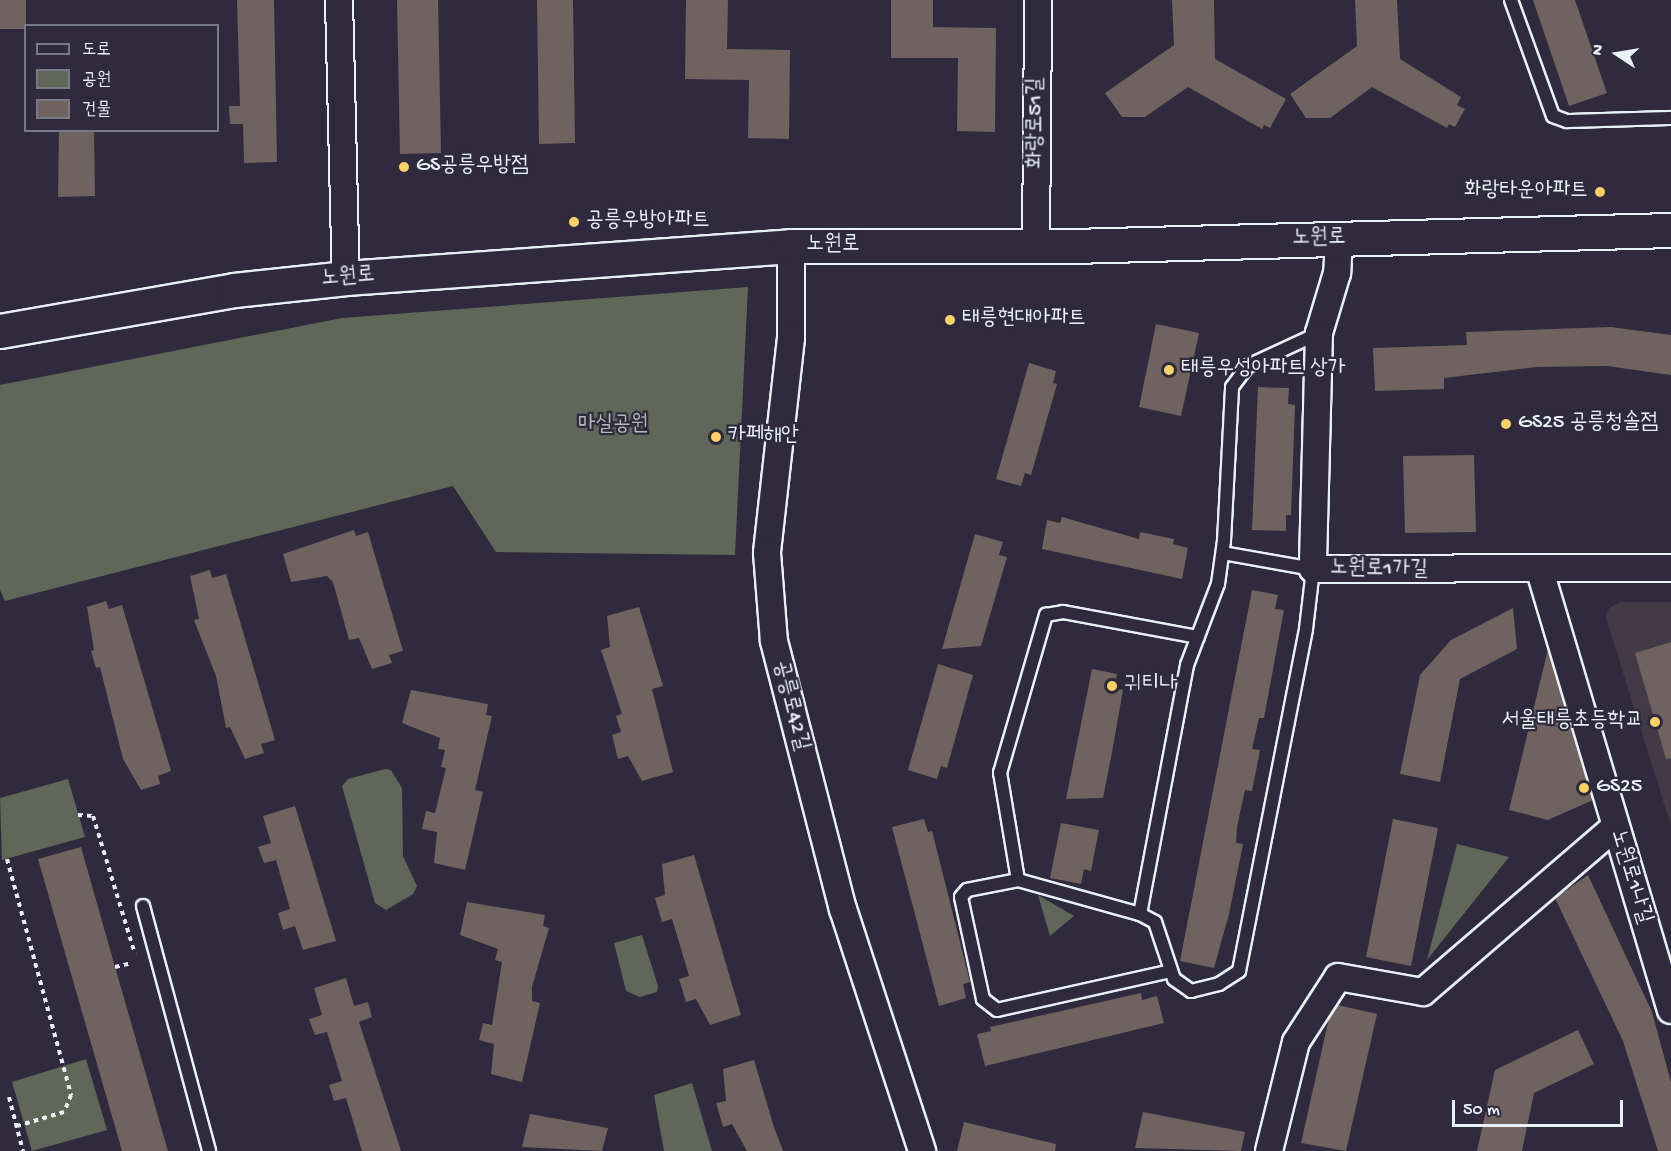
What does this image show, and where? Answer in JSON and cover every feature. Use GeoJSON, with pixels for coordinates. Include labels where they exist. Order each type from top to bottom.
{"type":"FeatureCollection","features":[{"type":"Feature","properties":{"kind":"main road","name":"노원로"},"geometry":{"type":"LineString","coordinates":[[0,331],[234,290],[346,278],[791,246],[1036,245],[1671,230]]}},
{"type":"Feature","properties":{"kind":"street"},"geometry":{"type":"LineString","coordinates":[[339,0],[346,278]]}},
{"type":"Feature","properties":{"kind":"street","name":"화랑로51길"},"geometry":{"type":"LineString","coordinates":[[1036,245],[1038,0]]}},
{"type":"Feature","properties":{"kind":"street","name":"노원로1가길"},"geometry":{"type":"LineString","coordinates":[[1339,239],[1337,273],[1319,333],[1313,569],[1540,571],[1671,568]]}},
{"type":"Feature","properties":{"kind":"street","name":"공릉로42길"},"geometry":{"type":"LineString","coordinates":[[791,246],[791,338],[767,553],[774,642],[843,909],[921,1151]]}},
{"type":"Feature","properties":{"kind":"street","name":"노원로1나길"},"geometry":{"type":"LineString","coordinates":[[1540,571],[1671,1010]]}},
{"type":"Feature","properties":{"kind":"street"},"geometry":{"type":"LineString","coordinates":[[1269,1151],[1296,1042],[1338,977],[1423,992],[1615,826]]}},
{"type":"Feature","properties":{"kind":"lane"},"geometry":{"type":"LineString","coordinates":[[1511,0],[1552,116],[1567,121],[1671,118]]}},
{"type":"Feature","properties":{"kind":"lane"},"geometry":{"type":"LineString","coordinates":[[1140,914],[1187,664],[1214,595],[1223,553],[1232,387],[1248,366],[1319,333]]}},
{"type":"Feature","properties":{"kind":"lane"},"geometry":{"type":"LineString","coordinates":[[1171,970],[1002,1010],[991,1008],[983,999],[961,897],[967,890],[1018,880],[1140,914],[1155,922],[1171,970],[1183,988],[1200,990],[1230,978],[1244,959],[1313,569],[1223,553]]}},
{"type":"Feature","properties":{"kind":"lane"},"geometry":{"type":"LineString","coordinates":[[1018,880],[1000,773],[1046,615],[1063,612],[1198,637]]}},
{"type":"Feature","properties":{"kind":"lane"},"geometry":{"type":"LineString","coordinates":[[142,906],[208,1151]]}},
{"type":"Feature","properties":{"kind":"path"},"geometry":{"type":"LineString","coordinates":[[78,815],[93,816],[135,954]]}},
{"type":"Feature","properties":{"kind":"path"},"geometry":{"type":"LineString","coordinates":[[7,859],[71,1095],[64,1112],[17,1126]]}},
{"type":"Feature","properties":{"kind":"path"},"geometry":{"type":"LineString","coordinates":[[115,967],[132,963]]}},
{"type":"Feature","properties":{"kind":"path"},"geometry":{"type":"LineString","coordinates":[[9,1097],[23,1151]]}},
{"type":"Feature","properties":{"kind":"shaded area","name":"서울태릉초등학교"},"geometry":{"type":"Polygon","coordinates":[[[1620,602],[1671,602],[1671,826],[1606,618],[1609,608],[1620,602]]]}},
{"type":"Feature","properties":{"kind":"green space","name":"마실공원"},"geometry":{"type":"Polygon","coordinates":[[[748,287],[735,555],[496,552],[453,486],[5,601],[0,590],[0,385],[342,318],[748,287]]]}},
{"type":"Feature","properties":{"kind":"green space"},"geometry":{"type":"Polygon","coordinates":[[[385,769],[391,770],[402,788],[403,856],[417,886],[413,894],[386,910],[375,903],[342,786],[348,779],[385,769]]]}},
{"type":"Feature","properties":{"kind":"green space"},"geometry":{"type":"Polygon","coordinates":[[[68,779],[85,837],[2,860],[0,798],[68,779]]]}},
{"type":"Feature","properties":{"kind":"green space"},"geometry":{"type":"Polygon","coordinates":[[[1457,844],[1509,857],[1427,960],[1457,844]]]}},
{"type":"Feature","properties":{"kind":"green space"},"geometry":{"type":"Polygon","coordinates":[[[1038,895],[1074,916],[1050,936],[1038,895]]]}},
{"type":"Feature","properties":{"kind":"green space"},"geometry":{"type":"Polygon","coordinates":[[[642,935],[658,986],[657,992],[640,997],[626,991],[614,943],[642,935]]]}},
{"type":"Feature","properties":{"kind":"green space"},"geometry":{"type":"Polygon","coordinates":[[[86,1059],[107,1130],[32,1151],[12,1082],[86,1059]]]}},
{"type":"Feature","properties":{"kind":"green space"},"geometry":{"type":"Polygon","coordinates":[[[692,1083],[712,1151],[664,1151],[654,1095],[692,1083]]]}},
{"type":"Feature","properties":{"kind":"building"},"geometry":{"type":"Polygon","coordinates":[[[0,0],[26,0],[24,29],[0,29],[0,0]]]}},
{"type":"Feature","properties":{"kind":"building"},"geometry":{"type":"Polygon","coordinates":[[[237,0],[274,0],[277,162],[244,163],[243,124],[230,124],[229,106],[240,106],[237,0]]]}},
{"type":"Feature","properties":{"kind":"building"},"geometry":{"type":"Polygon","coordinates":[[[397,0],[438,0],[441,153],[400,154],[397,0]]]}},
{"type":"Feature","properties":{"kind":"building"},"geometry":{"type":"Polygon","coordinates":[[[537,0],[573,0],[575,143],[539,144],[537,0]]]}},
{"type":"Feature","properties":{"kind":"building"},"geometry":{"type":"Polygon","coordinates":[[[686,0],[728,0],[727,49],[790,50],[789,139],[748,138],[749,80],[685,79],[686,0]]]}},
{"type":"Feature","properties":{"kind":"building"},"geometry":{"type":"Polygon","coordinates":[[[891,0],[933,0],[933,27],[996,28],[995,132],[957,131],[958,58],[891,58],[891,0]]]}},
{"type":"Feature","properties":{"kind":"building"},"geometry":{"type":"Polygon","coordinates":[[[1172,0],[1214,0],[1215,59],[1286,99],[1270,128],[1264,125],[1262,129],[1188,87],[1145,117],[1122,117],[1105,93],[1174,45],[1172,0]]]}},
{"type":"Feature","properties":{"kind":"building"},"geometry":{"type":"Polygon","coordinates":[[[1355,0],[1397,0],[1400,59],[1461,97],[1457,105],[1465,109],[1455,127],[1449,124],[1447,128],[1372,87],[1330,118],[1306,118],[1290,94],[1357,46],[1355,0]]]}},
{"type":"Feature","properties":{"kind":"building"},"geometry":{"type":"Polygon","coordinates":[[[1533,0],[1575,0],[1607,93],[1569,106],[1533,0]]]}},
{"type":"Feature","properties":{"kind":"building"},"geometry":{"type":"Polygon","coordinates":[[[59,132],[94,132],[95,196],[58,197],[59,132]]]}},
{"type":"Feature","properties":{"kind":"building","name":"태릉우성아파트 상가"},"geometry":{"type":"Polygon","coordinates":[[[1156,324],[1199,333],[1181,416],[1139,407],[1156,324]]]}},
{"type":"Feature","properties":{"kind":"building"},"geometry":{"type":"Polygon","coordinates":[[[1611,327],[1671,335],[1671,375],[1607,366],[1536,367],[1444,378],[1444,389],[1375,391],[1373,348],[1467,345],[1466,332],[1611,327]]]}},
{"type":"Feature","properties":{"kind":"building"},"geometry":{"type":"Polygon","coordinates":[[[1029,363],[1056,371],[1053,383],[1057,384],[1031,475],[1025,473],[1021,486],[996,479],[1029,363]]]}},
{"type":"Feature","properties":{"kind":"building"},"geometry":{"type":"Polygon","coordinates":[[[1258,387],[1289,388],[1288,404],[1295,405],[1291,515],[1286,515],[1286,531],[1252,530],[1258,387]]]}},
{"type":"Feature","properties":{"kind":"building"},"geometry":{"type":"Polygon","coordinates":[[[1474,455],[1476,532],[1405,533],[1403,456],[1474,455]]]}},
{"type":"Feature","properties":{"kind":"building"},"geometry":{"type":"Polygon","coordinates":[[[1062,517],[1139,539],[1140,532],[1174,539],[1173,544],[1188,548],[1182,579],[1042,549],[1047,520],[1060,523],[1062,517]]]}},
{"type":"Feature","properties":{"kind":"building"},"geometry":{"type":"Polygon","coordinates":[[[354,530],[356,536],[368,532],[403,651],[389,655],[392,663],[372,669],[359,638],[349,640],[333,582],[327,576],[291,582],[283,554],[354,530]]]}},
{"type":"Feature","properties":{"kind":"building"},"geometry":{"type":"Polygon","coordinates":[[[975,534],[1003,542],[999,555],[1007,557],[981,646],[942,649],[975,534]]]}},
{"type":"Feature","properties":{"kind":"building"},"geometry":{"type":"Polygon","coordinates":[[[210,570],[212,578],[226,574],[275,740],[261,744],[264,753],[245,759],[230,727],[226,728],[216,676],[194,620],[199,619],[190,576],[210,570]]]}},
{"type":"Feature","properties":{"kind":"building"},"geometry":{"type":"Polygon","coordinates":[[[1252,590],[1278,595],[1275,609],[1284,610],[1264,718],[1259,718],[1252,749],[1260,750],[1252,791],[1245,790],[1237,827],[1236,843],[1243,844],[1229,914],[1214,968],[1180,961],[1252,590]]]}},
{"type":"Feature","properties":{"kind":"building"},"geometry":{"type":"Polygon","coordinates":[[[106,601],[109,609],[122,605],[171,771],[158,776],[160,784],[141,790],[123,759],[100,667],[96,668],[91,651],[94,650],[87,607],[106,601]]]}},
{"type":"Feature","properties":{"kind":"building"},"geometry":{"type":"Polygon","coordinates":[[[639,607],[663,686],[652,689],[673,772],[642,781],[628,756],[618,759],[612,735],[621,732],[616,716],[622,714],[601,650],[610,647],[607,616],[639,607]]]}},
{"type":"Feature","properties":{"kind":"building"},"geometry":{"type":"Polygon","coordinates":[[[1513,608],[1517,649],[1460,679],[1440,782],[1400,774],[1420,675],[1451,640],[1513,608]]]}},
{"type":"Feature","properties":{"kind":"building"},"geometry":{"type":"Polygon","coordinates":[[[1671,642],[1671,758],[1666,759],[1635,653],[1671,642]]]}},
{"type":"Feature","properties":{"kind":"building"},"geometry":{"type":"Polygon","coordinates":[[[1548,649],[1593,800],[1548,820],[1509,810],[1548,649]]]}},
{"type":"Feature","properties":{"kind":"building"},"geometry":{"type":"Polygon","coordinates":[[[938,664],[973,675],[947,768],[941,766],[937,779],[908,770],[938,664]]]}},
{"type":"Feature","properties":{"kind":"building"},"geometry":{"type":"Polygon","coordinates":[[[1092,669],[1117,674],[1114,688],[1123,690],[1103,798],[1066,799],[1092,669]]]}},
{"type":"Feature","properties":{"kind":"building"},"geometry":{"type":"Polygon","coordinates":[[[411,690],[488,704],[486,715],[492,716],[475,790],[483,792],[465,870],[434,863],[437,832],[422,829],[426,811],[435,813],[446,768],[441,767],[445,750],[438,749],[440,738],[402,723],[411,690]]]}},
{"type":"Feature","properties":{"kind":"building"},"geometry":{"type":"Polygon","coordinates":[[[295,806],[336,941],[303,950],[295,926],[283,930],[278,913],[290,909],[276,860],[264,863],[258,847],[271,843],[263,816],[295,806]]]}},
{"type":"Feature","properties":{"kind":"building"},"geometry":{"type":"Polygon","coordinates":[[[924,819],[928,832],[932,831],[970,982],[963,984],[966,998],[939,1006],[892,827],[924,819]]]}},
{"type":"Feature","properties":{"kind":"building"},"geometry":{"type":"Polygon","coordinates":[[[1393,819],[1438,828],[1411,966],[1366,957],[1393,819]]]}},
{"type":"Feature","properties":{"kind":"building"},"geometry":{"type":"Polygon","coordinates":[[[1061,823],[1099,830],[1091,871],[1084,869],[1081,884],[1050,878],[1061,823]]]}},
{"type":"Feature","properties":{"kind":"building"},"geometry":{"type":"Polygon","coordinates":[[[81,847],[168,1151],[122,1151],[38,859],[81,847]]]}},
{"type":"Feature","properties":{"kind":"building"},"geometry":{"type":"Polygon","coordinates":[[[694,855],[741,1015],[710,1025],[696,999],[686,1002],[679,979],[689,976],[679,942],[672,919],[662,922],[655,898],[665,895],[662,864],[694,855]]]}},
{"type":"Feature","properties":{"kind":"building"},"geometry":{"type":"Polygon","coordinates":[[[1588,875],[1652,1012],[1671,1082],[1671,1151],[1658,1151],[1623,1041],[1555,898],[1588,875]]]}},
{"type":"Feature","properties":{"kind":"building"},"geometry":{"type":"Polygon","coordinates":[[[467,902],[545,915],[543,926],[549,928],[532,987],[532,1001],[540,1003],[522,1082],[491,1074],[494,1044],[479,1040],[483,1023],[492,1025],[502,962],[495,960],[498,949],[460,935],[467,902]]]}},
{"type":"Feature","properties":{"kind":"building"},"geometry":{"type":"Polygon","coordinates":[[[346,978],[354,1006],[368,1002],[372,1017],[359,1022],[401,1151],[362,1151],[346,1098],[334,1101],[329,1085],[342,1081],[327,1032],[315,1035],[309,1019],[322,1015],[314,988],[346,978]]]}},
{"type":"Feature","properties":{"kind":"building"},"geometry":{"type":"Polygon","coordinates":[[[1141,993],[1142,1000],[1157,996],[1164,1023],[985,1066],[977,1034],[991,1031],[990,1027],[1141,993]]]}},
{"type":"Feature","properties":{"kind":"building"},"geometry":{"type":"Polygon","coordinates":[[[1338,1005],[1377,1014],[1346,1151],[1301,1143],[1329,1018],[1338,1005]]]}},
{"type":"Feature","properties":{"kind":"building"},"geometry":{"type":"Polygon","coordinates":[[[1578,1030],[1594,1064],[1534,1093],[1522,1151],[1477,1151],[1495,1070],[1578,1030]]]}},
{"type":"Feature","properties":{"kind":"building"},"geometry":{"type":"Polygon","coordinates":[[[754,1060],[783,1151],[747,1151],[732,1124],[723,1127],[716,1103],[726,1101],[723,1069],[754,1060]]]}},
{"type":"Feature","properties":{"kind":"building"},"geometry":{"type":"Polygon","coordinates":[[[1143,1112],[1245,1132],[1241,1151],[1135,1148],[1143,1112]]]}},
{"type":"Feature","properties":{"kind":"building"},"geometry":{"type":"Polygon","coordinates":[[[530,1114],[608,1128],[602,1151],[522,1147],[530,1114]]]}},
{"type":"Feature","properties":{"kind":"building"},"geometry":{"type":"Polygon","coordinates":[[[964,1122],[1056,1144],[1055,1151],[957,1151],[964,1122]]]}},
{"type":"Feature","properties":{"kind":"place","name":"GS공릉우방점"},"geometry":{"type":"Point","coordinates":[404,167]}},
{"type":"Feature","properties":{"kind":"place","name":"화랑타운아파트"},"geometry":{"type":"Point","coordinates":[1600,192]}},
{"type":"Feature","properties":{"kind":"place","name":"공릉우방아파트"},"geometry":{"type":"Point","coordinates":[574,222]}},
{"type":"Feature","properties":{"kind":"place","name":"태릉현대아파트"},"geometry":{"type":"Point","coordinates":[950,320]}},
{"type":"Feature","properties":{"kind":"place","name":"태릉우성아파트 상가"},"geometry":{"type":"Point","coordinates":[1169,370]}},
{"type":"Feature","properties":{"kind":"place","name":"GS25 공릉청솔점"},"geometry":{"type":"Point","coordinates":[1506,424]}},
{"type":"Feature","properties":{"kind":"place","name":"카페해안"},"geometry":{"type":"Point","coordinates":[716,437]}},
{"type":"Feature","properties":{"kind":"place","name":"귀티나"},"geometry":{"type":"Point","coordinates":[1112,686]}},
{"type":"Feature","properties":{"kind":"place","name":"서울태릉초등학교"},"geometry":{"type":"Point","coordinates":[1655,722]}},
{"type":"Feature","properties":{"kind":"place","name":"GS25"},"geometry":{"type":"Point","coordinates":[1584,788]}}]}
